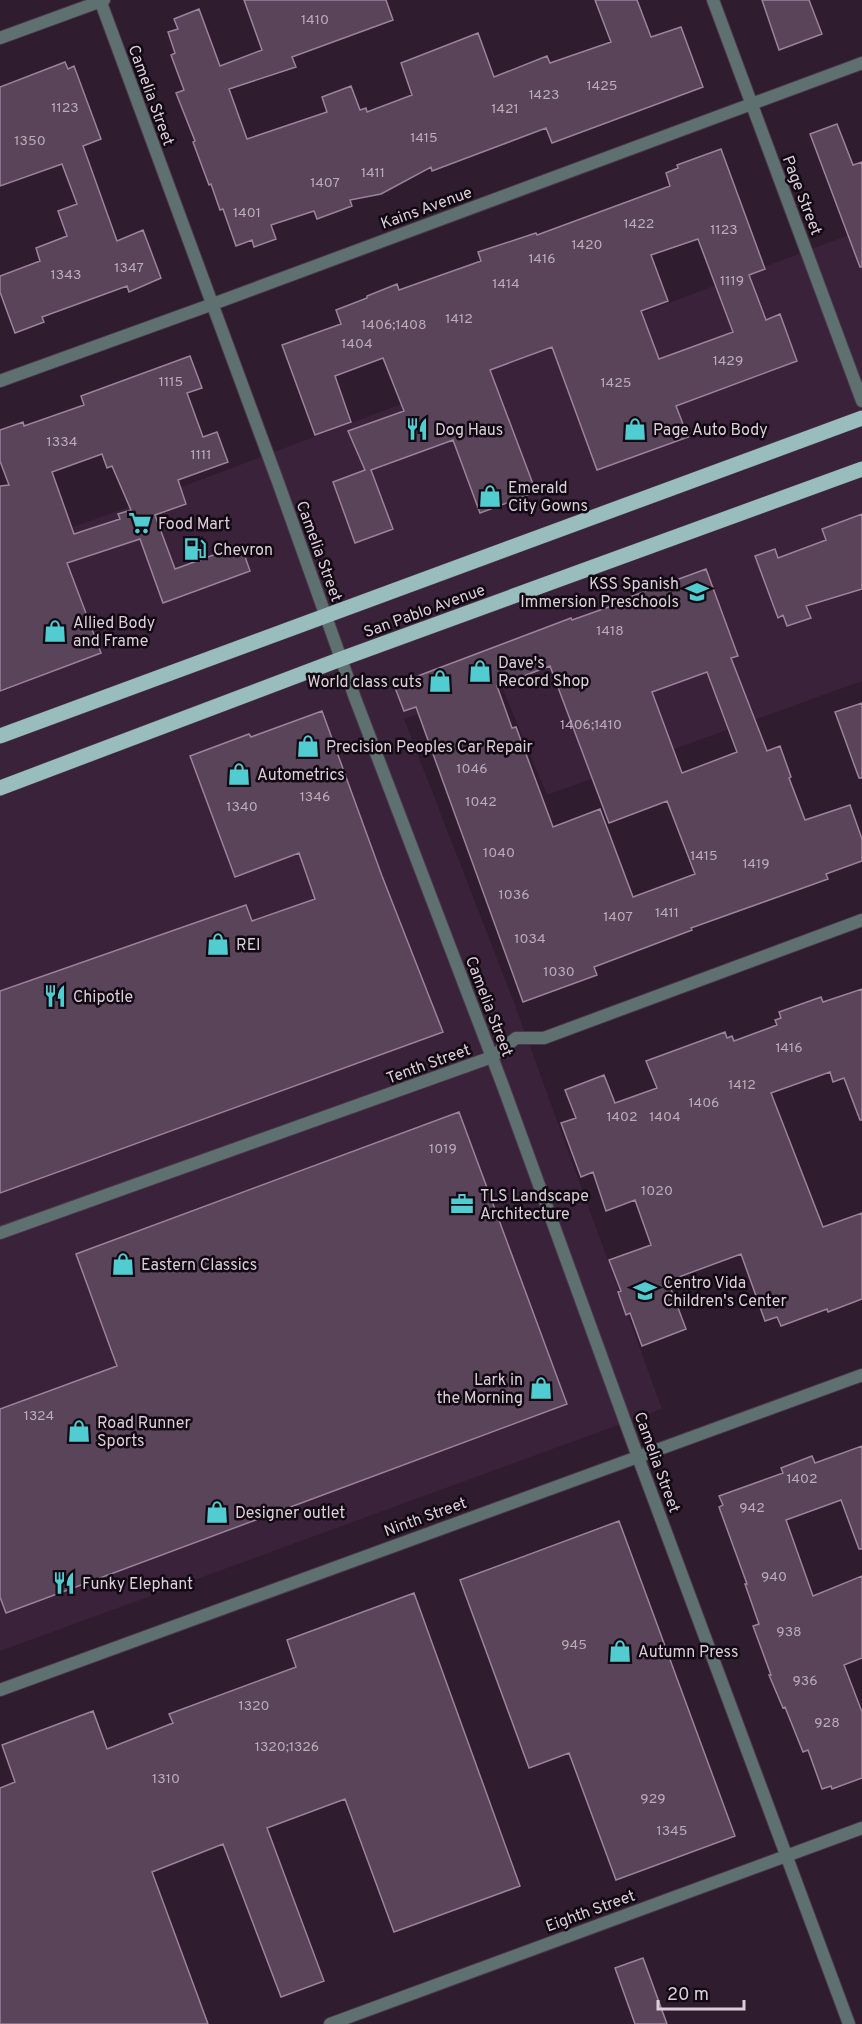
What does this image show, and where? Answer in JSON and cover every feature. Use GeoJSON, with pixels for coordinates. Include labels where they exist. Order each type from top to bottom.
{"type":"FeatureCollection","features":[{"type":"Feature","properties":{"kind":"main road","name":"San Pablo Avenue"},"geometry":{"type":"LineString","coordinates":[[0,736],[862,417]]}},
{"type":"Feature","properties":{"kind":"main road","name":"San Pablo Avenue"},"geometry":{"type":"LineString","coordinates":[[0,788],[341,659],[862,470]]}},
{"type":"Feature","properties":{"kind":"street"},"geometry":{"type":"LineString","coordinates":[[0,39],[101,0]]}},
{"type":"Feature","properties":{"kind":"street","name":"Camelia Street"},"geometry":{"type":"LineString","coordinates":[[101,0],[341,659],[492,1057],[849,2024]]}},
{"type":"Feature","properties":{"kind":"street","name":"Page Street"},"geometry":{"type":"LineString","coordinates":[[713,0],[862,401]]}},
{"type":"Feature","properties":{"kind":"street","name":"Kains Avenue"},"geometry":{"type":"LineString","coordinates":[[0,381],[862,63]]}},
{"type":"Feature","properties":{"kind":"street","name":"Tenth Street"},"geometry":{"type":"LineString","coordinates":[[0,1233],[492,1057],[516,1038],[544,1038],[862,920]]}},
{"type":"Feature","properties":{"kind":"street","name":"Ninth Street"},"geometry":{"type":"LineString","coordinates":[[0,1690],[862,1375]]}},
{"type":"Feature","properties":{"kind":"street","name":"Eighth Street"},"geometry":{"type":"LineString","coordinates":[[330,2024],[862,1828]]}},
{"type":"Feature","properties":{"kind":"shaded area"},"geometry":{"type":"Polygon","coordinates":[[[862,230],[862,681],[547,795],[502,687],[404,719],[515,1005],[662,1409],[0,1651],[0,553],[115,512],[862,230]]]}},
{"type":"Feature","properties":{"kind":"building"},"geometry":{"type":"Polygon","coordinates":[[[244,0],[386,0],[393,20],[292,57],[296,67],[229,89],[247,139],[327,112],[322,97],[351,86],[360,110],[366,108],[367,112],[412,95],[401,63],[478,33],[494,77],[547,56],[550,63],[611,42],[595,0],[637,0],[651,37],[681,27],[703,87],[552,143],[546,128],[432,171],[431,167],[381,194],[350,200],[352,206],[317,219],[314,211],[271,225],[276,239],[254,247],[252,240],[236,246],[223,209],[220,210],[211,184],[209,185],[176,93],[184,90],[171,55],[175,53],[168,32],[178,29],[174,19],[199,9],[220,66],[262,50],[244,0]]]}},
{"type":"Feature","properties":{"kind":"building"},"geometry":{"type":"Polygon","coordinates":[[[762,0],[809,0],[822,34],[779,50],[762,0]]]}},
{"type":"Feature","properties":{"kind":"building"},"geometry":{"type":"Polygon","coordinates":[[[65,62],[68,69],[74,66],[101,139],[83,146],[117,241],[143,230],[161,278],[129,292],[127,286],[42,317],[44,322],[15,333],[0,292],[0,276],[40,261],[36,248],[67,236],[58,211],[77,204],[62,164],[0,186],[0,87],[65,62]]]}},
{"type":"Feature","properties":{"kind":"building"},"geometry":{"type":"Polygon","coordinates":[[[837,124],[853,165],[862,162],[862,267],[860,267],[810,134],[837,124]]]}},
{"type":"Feature","properties":{"kind":"building"},"geometry":{"type":"Polygon","coordinates":[[[721,149],[765,269],[749,275],[766,320],[780,314],[797,361],[676,406],[688,437],[597,470],[552,347],[490,370],[536,492],[480,513],[453,440],[371,470],[393,529],[355,543],[333,482],[365,470],[348,431],[404,411],[383,358],[335,376],[351,422],[315,435],[282,345],[341,324],[336,310],[367,298],[367,296],[397,284],[399,290],[481,261],[478,252],[536,233],[537,235],[670,186],[666,173],[678,168],[677,165],[721,149]],[[698,239],[651,255],[668,301],[641,311],[659,359],[733,332],[698,239]]]}},
{"type":"Feature","properties":{"kind":"building"},"geometry":{"type":"Polygon","coordinates":[[[190,356],[202,388],[187,393],[203,437],[217,432],[228,462],[178,480],[186,504],[155,515],[175,569],[241,545],[250,571],[163,603],[140,539],[67,563],[101,653],[0,691],[0,486],[9,485],[0,461],[0,430],[23,422],[24,426],[84,405],[81,396],[190,356]],[[102,454],[52,472],[74,534],[120,519],[118,514],[131,510],[112,466],[107,468],[102,454]]]}},
{"type":"Feature","properties":{"kind":"building"},"geometry":{"type":"Polygon","coordinates":[[[862,514],[862,589],[806,606],[811,618],[787,626],[783,615],[778,618],[755,556],[775,549],[778,558],[826,540],[822,529],[862,514]]]}},
{"type":"Feature","properties":{"kind":"building"},"geometry":{"type":"Polygon","coordinates":[[[706,569],[738,656],[731,658],[767,751],[780,746],[805,820],[850,805],[862,839],[862,861],[826,874],[828,879],[691,928],[692,930],[594,967],[597,975],[523,1002],[416,707],[404,711],[394,685],[571,618],[572,620],[620,603],[619,601],[706,569]],[[550,666],[497,686],[512,728],[516,727],[553,827],[600,809],[633,897],[695,874],[667,801],[609,823],[550,666]],[[707,672],[652,692],[682,773],[737,752],[707,672]]]}},
{"type":"Feature","properties":{"kind":"building"},"geometry":{"type":"Polygon","coordinates":[[[862,703],[862,778],[859,778],[835,712],[862,703]]]}},
{"type":"Feature","properties":{"kind":"building"},"geometry":{"type":"Polygon","coordinates":[[[322,711],[382,876],[443,1032],[0,1193],[0,991],[246,905],[252,921],[315,899],[299,853],[235,877],[190,756],[322,711]]]}},
{"type":"Feature","properties":{"kind":"building"},"geometry":{"type":"Polygon","coordinates":[[[862,989],[862,1120],[860,1120],[844,1078],[833,1082],[830,1072],[771,1093],[823,1227],[862,1213],[862,1299],[781,1326],[777,1317],[765,1321],[741,1254],[668,1281],[686,1329],[642,1346],[630,1313],[626,1315],[618,1292],[621,1291],[609,1260],[651,1245],[635,1200],[606,1211],[593,1172],[581,1177],[561,1123],[576,1118],[565,1090],[604,1075],[615,1103],[657,1088],[646,1061],[725,1032],[727,1038],[732,1036],[734,1041],[777,1025],[775,1020],[781,1018],[779,1012],[821,997],[823,1002],[862,989]]]}},
{"type":"Feature","properties":{"kind":"building"},"geometry":{"type":"Polygon","coordinates":[[[459,1112],[567,1404],[6,1613],[0,1597],[0,1409],[117,1366],[76,1254],[459,1112]]]}},
{"type":"Feature","properties":{"kind":"building"},"geometry":{"type":"Polygon","coordinates":[[[862,1446],[862,1549],[859,1549],[841,1500],[786,1520],[813,1596],[862,1576],[862,1658],[844,1665],[862,1712],[862,1778],[832,1789],[831,1786],[822,1789],[808,1750],[803,1752],[769,1675],[771,1675],[753,1626],[759,1624],[719,1507],[723,1505],[719,1496],[783,1473],[781,1468],[812,1456],[815,1463],[862,1446]]]}},
{"type":"Feature","properties":{"kind":"building"},"geometry":{"type":"Polygon","coordinates":[[[619,1521],[735,1836],[616,1880],[569,1753],[529,1768],[460,1580],[619,1521]]]}},
{"type":"Feature","properties":{"kind":"building"},"geometry":{"type":"Polygon","coordinates":[[[414,1593],[520,1886],[394,1932],[345,1799],[267,1828],[324,1981],[281,1997],[223,1844],[152,1872],[208,2024],[0,2024],[0,1788],[15,1782],[2,1745],[93,1711],[107,1749],[173,1723],[169,1714],[296,1667],[287,1640],[414,1593]]]}},
{"type":"Feature","properties":{"kind":"building"},"geometry":{"type":"Polygon","coordinates":[[[643,1958],[667,2024],[635,2024],[615,1968],[643,1958]]]}},
{"type":"Feature","properties":{"kind":"place","name":"Dog Haus"},"geometry":{"type":"Point","coordinates":[417,429]}},
{"type":"Feature","properties":{"kind":"place","name":"Page Auto Body"},"geometry":{"type":"Point","coordinates":[635,429]}},
{"type":"Feature","properties":{"kind":"place","name":"Emerald City Gowns"},"geometry":{"type":"Point","coordinates":[490,496]}},
{"type":"Feature","properties":{"kind":"place","name":"Food Mart"},"geometry":{"type":"Point","coordinates":[140,523]}},
{"type":"Feature","properties":{"kind":"place","name":"Chevron"},"geometry":{"type":"Point","coordinates":[195,549]}},
{"type":"Feature","properties":{"kind":"place","name":"KSS Spanish Immersion Preschools"},"geometry":{"type":"Point","coordinates":[697,592]}},
{"type":"Feature","properties":{"kind":"place","name":"Allied Body and Frame"},"geometry":{"type":"Point","coordinates":[55,631]}},
{"type":"Feature","properties":{"kind":"place","name":"Dave's Record Shop"},"geometry":{"type":"Point","coordinates":[480,671]}},
{"type":"Feature","properties":{"kind":"place","name":"World class cuts"},"geometry":{"type":"Point","coordinates":[440,681]}},
{"type":"Feature","properties":{"kind":"place","name":"Precision Peoples Car Repair"},"geometry":{"type":"Point","coordinates":[308,746]}},
{"type":"Feature","properties":{"kind":"place","name":"Autometrics"},"geometry":{"type":"Point","coordinates":[239,774]}},
{"type":"Feature","properties":{"kind":"place","name":"REI"},"geometry":{"type":"Point","coordinates":[218,944]}},
{"type":"Feature","properties":{"kind":"place","name":"Chipotle"},"geometry":{"type":"Point","coordinates":[55,996]}},
{"type":"Feature","properties":{"kind":"place","name":"TLS Landscape Architecture"},"geometry":{"type":"Point","coordinates":[462,1204]}},
{"type":"Feature","properties":{"kind":"place","name":"Eastern Classics"},"geometry":{"type":"Point","coordinates":[123,1264]}},
{"type":"Feature","properties":{"kind":"place","name":"Centro Vida Children's Center"},"geometry":{"type":"Point","coordinates":[645,1291]}},
{"type":"Feature","properties":{"kind":"place","name":"Lark in the Morning"},"geometry":{"type":"Point","coordinates":[541,1388]}},
{"type":"Feature","properties":{"kind":"place","name":"Road Runner Sports"},"geometry":{"type":"Point","coordinates":[79,1431]}},
{"type":"Feature","properties":{"kind":"place","name":"Designer outlet"},"geometry":{"type":"Point","coordinates":[217,1512]}},
{"type":"Feature","properties":{"kind":"place","name":"Funky Elephant"},"geometry":{"type":"Point","coordinates":[64,1583]}},
{"type":"Feature","properties":{"kind":"place","name":"Autumn Press"},"geometry":{"type":"Point","coordinates":[620,1651]}}]}
